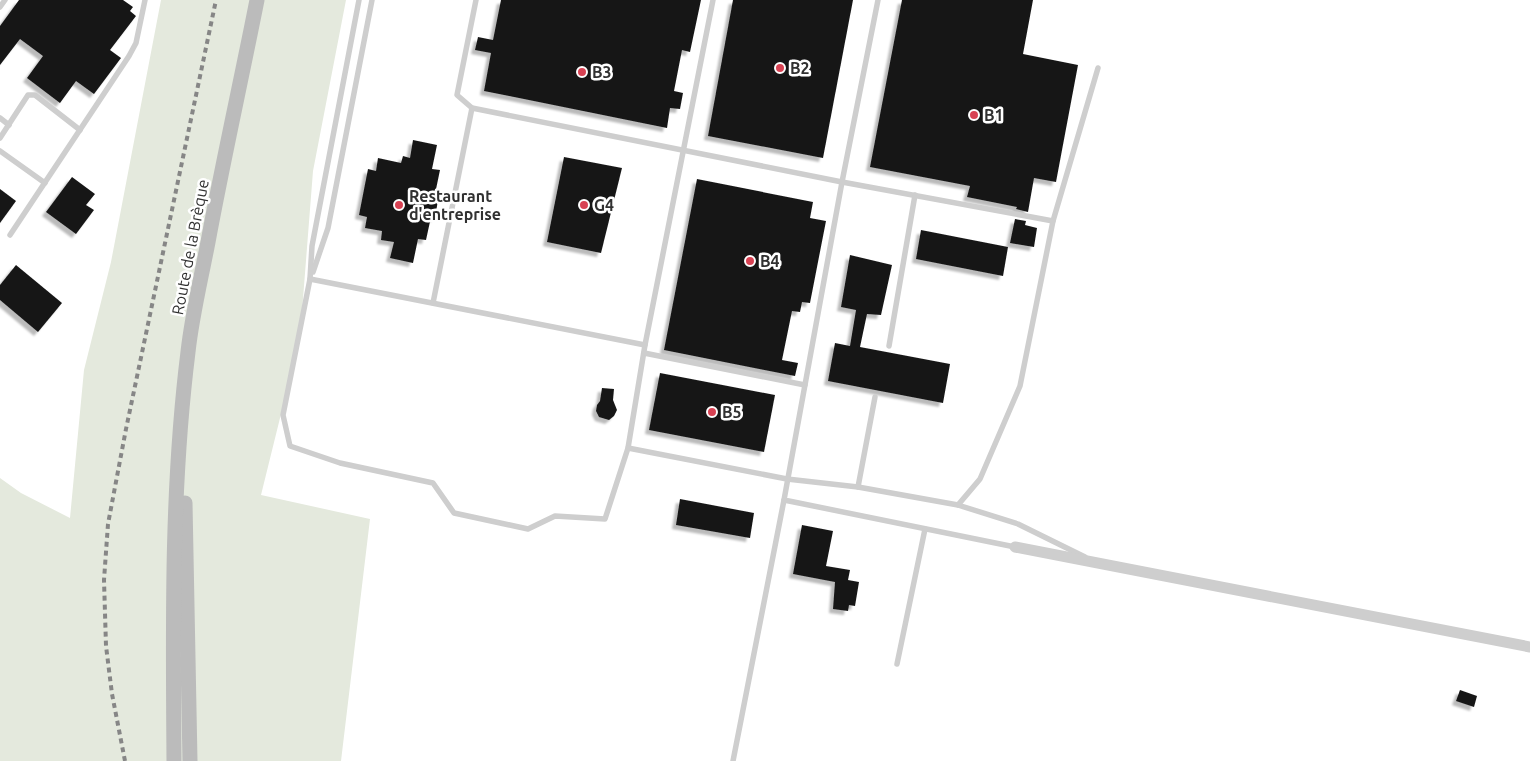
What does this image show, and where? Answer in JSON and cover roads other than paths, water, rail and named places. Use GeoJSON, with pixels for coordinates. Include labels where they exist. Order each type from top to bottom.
{"type":"FeatureCollection","features":[{"type":"Feature","properties":{"kind":"main road","name":"Route de la Brèque"},"geometry":{"type":"LineString","coordinates":[[174,761],[173,657],[176,503],[183,392],[188,350],[202,273],[257,0]]}},
{"type":"Feature","properties":{"kind":"main road"},"geometry":{"type":"LineString","coordinates":[[183,392],[190,761]]}},
{"type":"Feature","properties":{"kind":"street"},"geometry":{"type":"LineString","coordinates":[[1015,547],[1530,647]]}},
{"type":"Feature","properties":{"kind":"lane"},"geometry":{"type":"LineString","coordinates":[[0,7],[5,0]]}},
{"type":"Feature","properties":{"kind":"lane"},"geometry":{"type":"LineString","coordinates":[[10,235],[136,43],[145,0]]}},
{"type":"Feature","properties":{"kind":"lane"},"geometry":{"type":"LineString","coordinates":[[359,0],[312,246],[310,279],[283,415],[290,446],[340,463],[433,483],[454,513],[528,529],[555,516],[605,519],[628,448],[645,346],[713,0]]}},
{"type":"Feature","properties":{"kind":"lane"},"geometry":{"type":"LineString","coordinates":[[310,279],[328,228],[372,0]]}},
{"type":"Feature","properties":{"kind":"lane"},"geometry":{"type":"LineString","coordinates":[[476,0],[457,95],[472,108],[842,182],[1053,221]]}},
{"type":"Feature","properties":{"kind":"lane"},"geometry":{"type":"LineString","coordinates":[[733,761],[878,0]]}},
{"type":"Feature","properties":{"kind":"lane"},"geometry":{"type":"LineString","coordinates":[[958,505],[980,479],[1020,386],[1053,221],[1098,68]]}},
{"type":"Feature","properties":{"kind":"lane"},"geometry":{"type":"LineString","coordinates":[[0,138],[28,95],[35,95],[80,130]]}},
{"type":"Feature","properties":{"kind":"lane"},"geometry":{"type":"LineString","coordinates":[[433,303],[472,108]]}},
{"type":"Feature","properties":{"kind":"lane"},"geometry":{"type":"LineString","coordinates":[[0,118],[9,125]]}},
{"type":"Feature","properties":{"kind":"lane"},"geometry":{"type":"LineString","coordinates":[[0,151],[45,182]]}},
{"type":"Feature","properties":{"kind":"lane"},"geometry":{"type":"LineString","coordinates":[[889,346],[915,195]]}},
{"type":"Feature","properties":{"kind":"lane"},"geometry":{"type":"LineString","coordinates":[[310,279],[645,346]]}},
{"type":"Feature","properties":{"kind":"lane"},"geometry":{"type":"LineString","coordinates":[[644,353],[805,384]]}},
{"type":"Feature","properties":{"kind":"lane"},"geometry":{"type":"LineString","coordinates":[[858,487],[875,397]]}},
{"type":"Feature","properties":{"kind":"lane"},"geometry":{"type":"LineString","coordinates":[[628,448],[787,479],[858,487],[958,505],[1018,524],[1098,563]]}},
{"type":"Feature","properties":{"kind":"lane"},"geometry":{"type":"LineString","coordinates":[[784,500],[1015,547]]}},
{"type":"Feature","properties":{"kind":"lane"},"geometry":{"type":"LineString","coordinates":[[897,664],[925,529]]}},
{"type":"Feature","properties":{"kind":"railway"},"geometry":{"type":"LineString","coordinates":[[125,761],[112,694],[106,646],[104,580],[108,524],[126,429],[216,0]]}},
{"type":"Feature","properties":{"kind":"place","name":"B2"},"geometry":{"type":"Point","coordinates":[780,68]}},
{"type":"Feature","properties":{"kind":"place","name":"B3"},"geometry":{"type":"Point","coordinates":[582,72]}},
{"type":"Feature","properties":{"kind":"place","name":"B1"},"geometry":{"type":"Point","coordinates":[974,115]}},
{"type":"Feature","properties":{"kind":"place","name":"Restaurant d'entreprise"},"geometry":{"type":"Point","coordinates":[399,205]}},
{"type":"Feature","properties":{"kind":"place","name":"G4"},"geometry":{"type":"Point","coordinates":[584,205]}},
{"type":"Feature","properties":{"kind":"place","name":"B4"},"geometry":{"type":"Point","coordinates":[750,261]}},
{"type":"Feature","properties":{"kind":"place","name":"B5"},"geometry":{"type":"Point","coordinates":[712,412]}}]}
